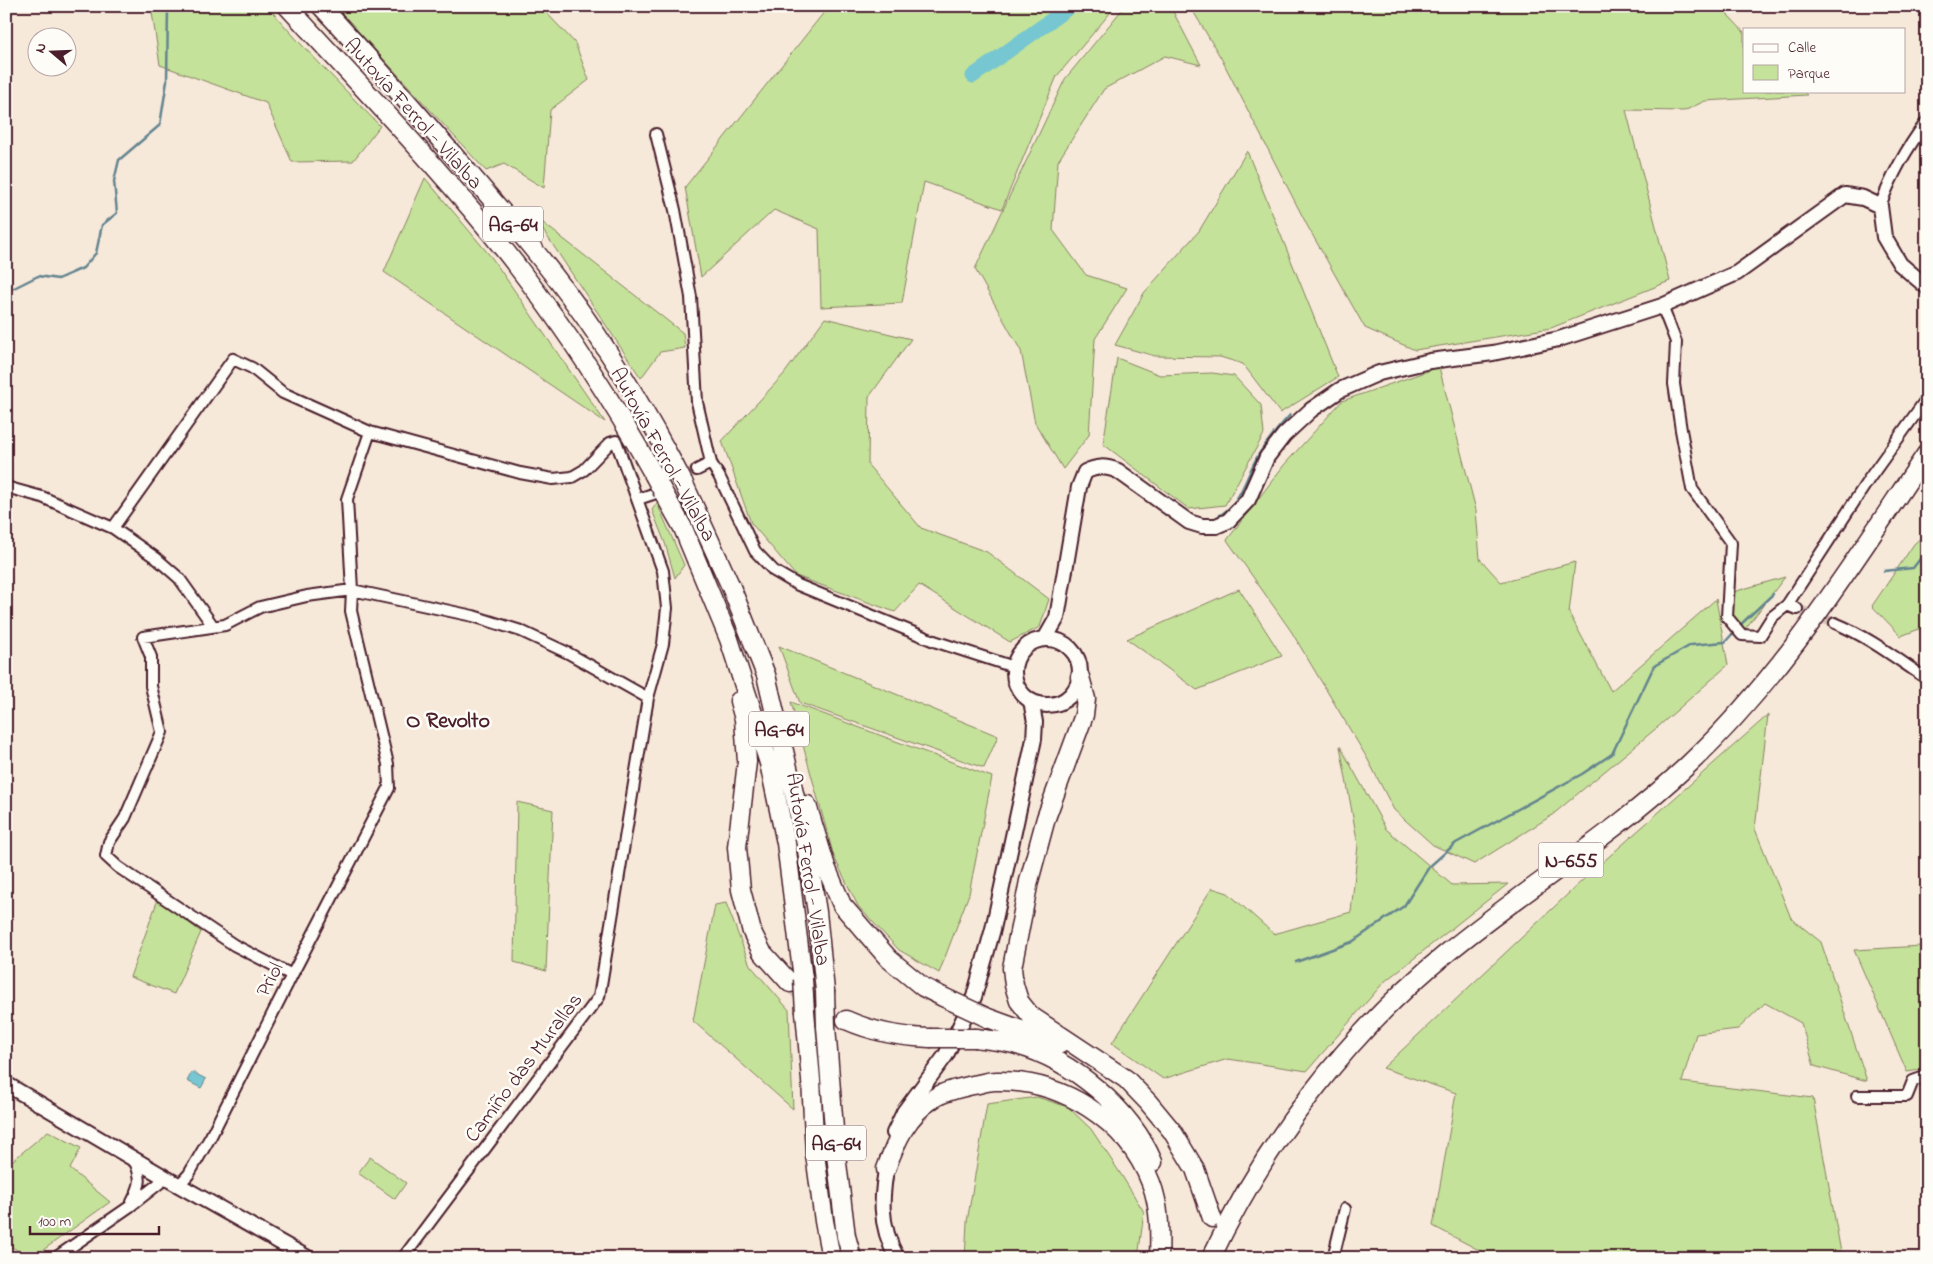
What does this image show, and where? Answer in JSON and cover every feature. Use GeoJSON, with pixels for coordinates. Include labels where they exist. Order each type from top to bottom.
{"type":"FeatureCollection","features":[{"type":"Feature","properties":{"kind":"highway","name":"Autovía Ferrol - Vilalba"},"geometry":{"type":"LineString","coordinates":[[287,6],[446,180],[520,270],[578,349],[620,414],[654,475],[658,493],[683,528],[730,639],[769,763],[786,843],[797,981],[805,1012],[811,1080],[814,1154],[831,1258]]}},
{"type":"Feature","properties":{"kind":"highway","name":"Autovía Ferrol - Vilalba"},"geometry":{"type":"LineString","coordinates":[[321,6],[401,93],[504,213],[561,285],[596,334],[644,408],[674,465],[731,587],[766,675],[806,844],[817,912],[838,1173],[846,1236],[852,1258]]}},
{"type":"Feature","properties":{"kind":"highway","name":"N-655"},"geometry":{"type":"LineString","coordinates":[[1211,1258],[1264,1162],[1312,1094],[1349,1048],[1391,1004],[1443,956],[1625,820],[1712,743],[1781,665],[1927,453]]}},
{"type":"Feature","properties":{"kind":"highway"},"geometry":{"type":"LineString","coordinates":[[730,639],[732,674],[744,719],[747,762],[737,847],[741,890],[752,932],[762,952],[797,981]]}},
{"type":"Feature","properties":{"kind":"highway"},"geometry":{"type":"LineString","coordinates":[[1080,677],[1086,699],[1084,715],[1046,818],[1029,881],[1012,968],[1014,985],[1020,1001],[1031,1016],[1126,1079],[1172,1131],[1195,1170],[1212,1218]]}},
{"type":"Feature","properties":{"kind":"highway"},"geometry":{"type":"LineString","coordinates":[[779,730],[815,826],[826,867],[842,905],[889,959],[923,987],[943,997],[988,1018],[1040,1035],[1110,1067]]}},
{"type":"Feature","properties":{"kind":"highway"},"geometry":{"type":"LineString","coordinates":[[846,1020],[868,1029],[891,1035],[930,1038],[976,1038],[1017,1045],[1047,1056],[1069,1068],[1088,1082],[1124,1116],[1139,1137],[1151,1159],[1161,1183],[1167,1232],[1164,1258]]}},
{"type":"Feature","properties":{"kind":"highway"},"geometry":{"type":"LineString","coordinates":[[886,1169],[894,1146],[907,1123],[934,1098],[955,1089],[994,1081],[1020,1082],[1051,1089],[1077,1100],[1108,1122],[1122,1135],[1141,1163],[1151,1183],[1157,1205],[1159,1258]]}},
{"type":"Feature","properties":{"kind":"street"},"geometry":{"type":"LineString","coordinates":[[1927,121],[1906,150],[1890,180],[1880,206],[1884,237],[1900,264],[1927,287]]}},
{"type":"Feature","properties":{"kind":"street"},"geometry":{"type":"LineString","coordinates":[[656,134],[675,210],[691,297],[697,402],[711,463],[754,551],[774,571],[798,585],[925,637],[1014,667]]}},
{"type":"Feature","properties":{"kind":"street"},"geometry":{"type":"LineString","coordinates":[[1045,639],[1057,618],[1079,487],[1085,472],[1094,467],[1106,466],[1118,471],[1189,522],[1202,526],[1216,526],[1228,521],[1248,500],[1267,457],[1284,435],[1311,410],[1340,390],[1379,374],[1430,361],[1493,353],[1559,339],[1662,306],[1738,273],[1845,195],[1863,198],[1880,206]]}},
{"type":"Feature","properties":{"kind":"street"},"geometry":{"type":"LineString","coordinates":[[1662,306],[1676,342],[1674,384],[1680,430],[1692,489],[1731,543],[1727,617],[1742,636],[1760,636],[1772,617],[1792,607],[1869,479],[1927,398]]}},
{"type":"Feature","properties":{"kind":"street"},"geometry":{"type":"LineString","coordinates":[[113,528],[233,359],[252,368],[283,393],[370,432],[347,499],[352,590]]}},
{"type":"Feature","properties":{"kind":"street","name":"Camiño das Murallas"},"geometry":{"type":"LineString","coordinates":[[370,432],[520,473],[553,479],[572,477],[584,470],[610,443],[616,441],[663,571],[667,608],[663,644],[648,698],[599,997],[403,1258]]}},
{"type":"Feature","properties":{"kind":"street"},"geometry":{"type":"LineString","coordinates":[[697,470],[711,463]]}},
{"type":"Feature","properties":{"kind":"street"},"geometry":{"type":"LineString","coordinates":[[6,487],[42,497],[113,528],[156,558],[179,578],[212,626]]}},
{"type":"Feature","properties":{"kind":"street"},"geometry":{"type":"LineString","coordinates":[[638,499],[658,493]]}},
{"type":"Feature","properties":{"kind":"street"},"geometry":{"type":"LineString","coordinates":[[292,975],[234,945],[118,867],[106,856],[109,842],[126,818],[162,732],[151,686],[151,657],[144,637],[226,625],[260,607],[307,596],[352,590],[473,616],[521,631],[568,653],[648,698]]}},
{"type":"Feature","properties":{"kind":"street","name":"Priol"},"geometry":{"type":"LineString","coordinates":[[179,1185],[189,1174],[211,1136],[389,788],[388,764],[351,611],[352,590]]}},
{"type":"Feature","properties":{"kind":"street"},"geometry":{"type":"LineString","coordinates":[[1057,618],[1060,633],[1066,645]]}},
{"type":"Feature","properties":{"kind":"street"},"geometry":{"type":"LineString","coordinates":[[1835,623],[1852,630],[1880,647],[1927,679]]}},
{"type":"Feature","properties":{"kind":"street"},"geometry":{"type":"LineString","coordinates":[[1045,639],[1066,645],[1073,651],[1079,663],[1080,677],[1077,687],[1071,696],[1063,702],[1053,705],[1042,705],[1030,701],[1022,694],[1014,677],[1014,667],[1018,656],[1034,642],[1045,639]]}},
{"type":"Feature","properties":{"kind":"street"},"geometry":{"type":"LineString","coordinates":[[897,1258],[887,1233],[881,1209],[892,1137],[904,1112],[946,1055],[974,997],[993,929],[1034,739],[1035,722],[1030,701]]}},
{"type":"Feature","properties":{"kind":"street"},"geometry":{"type":"LineString","coordinates":[[1034,739],[1047,712],[1053,705]]}},
{"type":"Feature","properties":{"kind":"street"},"geometry":{"type":"LineString","coordinates":[[1857,1096],[1907,1096],[1913,1081],[1927,1076]]}},
{"type":"Feature","properties":{"kind":"street"},"geometry":{"type":"LineString","coordinates":[[6,1084],[308,1258]]}},
{"type":"Feature","properties":{"kind":"street"},"geometry":{"type":"LineString","coordinates":[[134,1159],[141,1178],[139,1190]]}},
{"type":"Feature","properties":{"kind":"street"},"geometry":{"type":"LineString","coordinates":[[129,1207],[147,1178],[162,1175]]}},
{"type":"Feature","properties":{"kind":"street"},"geometry":{"type":"LineString","coordinates":[[55,1258],[129,1207],[162,1175]]}},
{"type":"Feature","properties":{"kind":"street"},"geometry":{"type":"LineString","coordinates":[[1333,1258],[1346,1209]]}},
{"type":"Feature","properties":{"kind":"green space"},"geometry":{"type":"Polygon","coordinates":[[[151,6],[267,6],[380,126],[353,161],[292,162],[266,103],[160,65],[151,6]]]}},
{"type":"Feature","properties":{"kind":"green space"},"geometry":{"type":"Polygon","coordinates":[[[335,6],[540,6],[575,43],[589,80],[550,110],[544,188],[504,164],[486,171],[335,6]]]}},
{"type":"Feature","properties":{"kind":"green space"},"geometry":{"type":"Polygon","coordinates":[[[829,6],[1116,6],[1057,76],[1002,209],[924,182],[902,303],[821,307],[819,229],[774,210],[701,277],[685,187],[829,6]]]}},
{"type":"Feature","properties":{"kind":"green space"},"geometry":{"type":"Polygon","coordinates":[[[1125,6],[1170,6],[1201,65],[1165,56],[1104,89],[1058,161],[1053,230],[1086,275],[1127,288],[1095,339],[1089,435],[1063,469],[1035,423],[1021,351],[975,269],[1065,79],[1125,6]]]}},
{"type":"Feature","properties":{"kind":"green space"},"geometry":{"type":"Polygon","coordinates":[[[1190,6],[1729,6],[1728,15],[1743,31],[1743,92],[1804,92],[1807,95],[1705,101],[1684,111],[1626,110],[1670,281],[1551,328],[1415,350],[1365,328],[1308,227],[1221,58],[1190,6]]]}},
{"type":"Feature","properties":{"kind":"green space"},"geometry":{"type":"Polygon","coordinates":[[[1247,151],[1338,377],[1280,413],[1243,364],[1220,357],[1155,356],[1115,345],[1144,293],[1199,231],[1247,151]]]}},
{"type":"Feature","properties":{"kind":"green space"},"geometry":{"type":"Polygon","coordinates":[[[425,178],[492,258],[605,422],[384,272],[425,178]]]}},
{"type":"Feature","properties":{"kind":"green space"},"geometry":{"type":"Polygon","coordinates":[[[533,215],[683,333],[685,348],[660,352],[641,378],[533,215]]]}},
{"type":"Feature","properties":{"kind":"green space"},"geometry":{"type":"Polygon","coordinates":[[[825,318],[911,339],[869,397],[868,465],[921,528],[987,552],[1049,599],[1040,627],[1010,642],[919,585],[895,612],[796,576],[751,523],[722,441],[784,374],[825,318]]]}},
{"type":"Feature","properties":{"kind":"green space"},"geometry":{"type":"Polygon","coordinates":[[[1117,358],[1160,375],[1212,373],[1234,376],[1261,405],[1264,434],[1225,505],[1189,509],[1103,444],[1117,358]]]}},
{"type":"Feature","properties":{"kind":"green space"},"geometry":{"type":"Polygon","coordinates":[[[1439,367],[1476,510],[1480,559],[1501,582],[1575,562],[1569,613],[1611,691],[1716,599],[1728,665],[1659,726],[1551,816],[1474,864],[1433,845],[1394,810],[1367,758],[1291,631],[1227,540],[1284,465],[1342,401],[1439,367]]]}},
{"type":"Feature","properties":{"kind":"green space"},"geometry":{"type":"Polygon","coordinates":[[[657,503],[684,565],[675,578],[665,543],[652,510],[657,503]]]}},
{"type":"Feature","properties":{"kind":"green space"},"geometry":{"type":"Polygon","coordinates":[[[1927,532],[1927,626],[1901,636],[1872,606],[1914,544],[1927,532]]]}},
{"type":"Feature","properties":{"kind":"green space"},"geometry":{"type":"Polygon","coordinates":[[[1785,577],[1745,629],[1732,619],[1733,592],[1785,577]]]}},
{"type":"Feature","properties":{"kind":"green space"},"geometry":{"type":"Polygon","coordinates":[[[1239,589],[1282,656],[1197,690],[1127,639],[1239,589]]]}},
{"type":"Feature","properties":{"kind":"green space"},"geometry":{"type":"Polygon","coordinates":[[[779,646],[998,736],[984,768],[800,703],[779,646]]]}},
{"type":"Feature","properties":{"kind":"green space"},"geometry":{"type":"Polygon","coordinates":[[[791,702],[992,777],[969,894],[939,973],[899,950],[858,906],[834,857],[791,702]]]}},
{"type":"Feature","properties":{"kind":"green space"},"geometry":{"type":"Polygon","coordinates":[[[1768,715],[1755,829],[1791,918],[1821,942],[1867,1081],[1814,1066],[1801,1023],[1765,1003],[1738,1029],[1696,1034],[1682,1082],[1813,1098],[1842,1258],[1494,1258],[1433,1226],[1456,1093],[1383,1068],[1586,877],[1768,715]]]}},
{"type":"Feature","properties":{"kind":"green space"},"geometry":{"type":"Polygon","coordinates":[[[1340,746],[1386,829],[1452,885],[1508,884],[1384,982],[1307,1071],[1228,1059],[1163,1079],[1112,1043],[1212,888],[1228,893],[1274,934],[1351,912],[1358,845],[1340,746]]]}},
{"type":"Feature","properties":{"kind":"green space"},"geometry":{"type":"Polygon","coordinates":[[[517,802],[553,810],[546,971],[514,962],[517,802]]]}},
{"type":"Feature","properties":{"kind":"green space"},"geometry":{"type":"Polygon","coordinates":[[[158,899],[201,932],[174,994],[130,977],[158,899]]]}},
{"type":"Feature","properties":{"kind":"green space"},"geometry":{"type":"Polygon","coordinates":[[[726,903],[750,965],[789,1010],[793,1109],[693,1021],[715,905],[726,903]]]}},
{"type":"Feature","properties":{"kind":"green space"},"geometry":{"type":"Polygon","coordinates":[[[1921,946],[1927,1069],[1907,1072],[1854,950],[1921,946]]]}},
{"type":"Feature","properties":{"kind":"green space"},"geometry":{"type":"Polygon","coordinates":[[[1037,1097],[1068,1107],[1091,1129],[1122,1176],[1144,1212],[1138,1258],[965,1258],[967,1222],[987,1104],[1037,1097]]]}},
{"type":"Feature","properties":{"kind":"green space"},"geometry":{"type":"Polygon","coordinates":[[[48,1131],[81,1148],[70,1169],[110,1202],[32,1258],[29,1258],[6,1243],[6,1166],[48,1131]]]}},
{"type":"Feature","properties":{"kind":"green space"},"geometry":{"type":"Polygon","coordinates":[[[370,1157],[406,1183],[395,1199],[358,1173],[370,1157]]]}},
{"type":"Feature","properties":{"kind":"water"},"geometry":{"type":"Polygon","coordinates":[[[192,1072],[206,1079],[201,1088],[187,1081],[192,1072]]]}},
{"type":"Feature","properties":{"kind":"waterway"},"geometry":{"type":"LineString","coordinates":[[6,292],[38,276],[58,279],[83,268],[96,253],[102,225],[117,213],[114,181],[119,160],[160,125],[167,81],[168,6]]}},
{"type":"Feature","properties":{"kind":"waterway"},"geometry":{"type":"LineString","coordinates":[[973,76],[1071,6]]}},
{"type":"Feature","properties":{"kind":"waterway"},"geometry":{"type":"LineString","coordinates":[[1216,520],[1238,497],[1259,454],[1290,415]]}},
{"type":"Feature","properties":{"kind":"waterway"},"geometry":{"type":"LineString","coordinates":[[1884,571],[1913,568],[1927,550]]}},
{"type":"Feature","properties":{"kind":"waterway"},"geometry":{"type":"LineString","coordinates":[[1738,627],[1773,594]]}},
{"type":"Feature","properties":{"kind":"waterway"},"geometry":{"type":"LineString","coordinates":[[1296,962],[1352,942],[1404,906],[1429,867],[1456,843],[1582,774],[1612,754],[1654,666],[1691,645],[1725,642],[1735,631]]}},
{"type":"Feature","properties":{"kind":"tunnel"},"geometry":{"type":"LineString","coordinates":[[658,491],[697,470]]}},
{"type":"Feature","properties":{"kind":"tunnel"},"geometry":{"type":"LineString","coordinates":[[1797,609],[1835,623]]}},
{"type":"Feature","properties":{"kind":"tunnel"},"geometry":{"type":"LineString","coordinates":[[796,988],[816,1005],[846,1020]]}},
{"type":"Feature","properties":{"kind":"district","name":"O Revolto"},"geometry":{"type":"Point","coordinates":[448,719]}}]}
